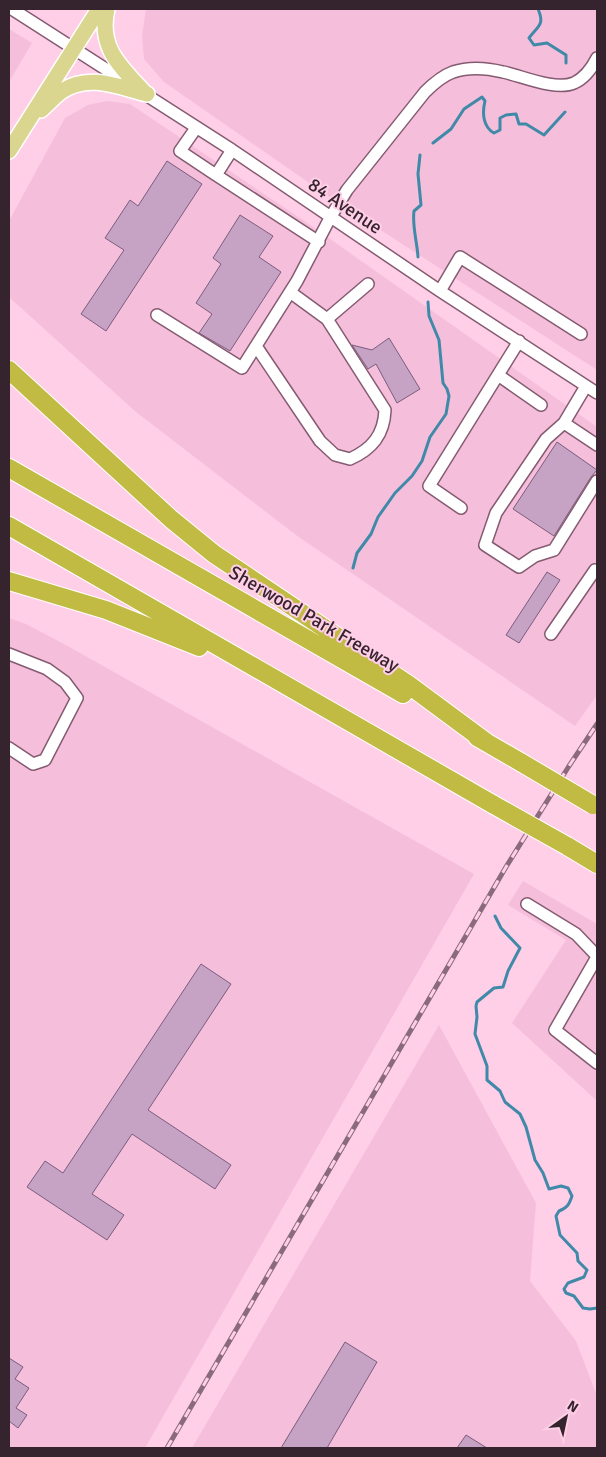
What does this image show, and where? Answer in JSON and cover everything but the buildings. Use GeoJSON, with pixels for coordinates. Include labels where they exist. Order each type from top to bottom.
{"type":"FeatureCollection","features":[{"type":"Feature","properties":{"kind":"highway"},"geometry":{"type":"LineString","coordinates":[[9,370],[171,519],[214,554],[409,685],[486,742]]}},
{"type":"Feature","properties":{"kind":"highway","name":"Sherwood Park Freeway"},"geometry":{"type":"LineString","coordinates":[[9,468],[595,806]]}},
{"type":"Feature","properties":{"kind":"highway"},"geometry":{"type":"LineString","coordinates":[[9,526],[597,864]]}},
{"type":"Feature","properties":{"kind":"highway"},"geometry":{"type":"LineString","coordinates":[[9,581],[106,610],[164,632],[274,680]]}},
{"type":"Feature","properties":{"kind":"main road"},"geometry":{"type":"LineString","coordinates":[[9,151],[99,9]]}},
{"type":"Feature","properties":{"kind":"main road"},"geometry":{"type":"LineString","coordinates":[[107,9],[104,29],[110,51],[146,94]]}},
{"type":"Feature","properties":{"kind":"main road"},"geometry":{"type":"LineString","coordinates":[[29,120],[62,91],[74,85],[87,82],[100,82],[146,94]]}},
{"type":"Feature","properties":{"kind":"street","name":"84 Avenue"},"geometry":{"type":"LineString","coordinates":[[12,9],[232,150],[330,218],[597,393]]}},
{"type":"Feature","properties":{"kind":"street"},"geometry":{"type":"LineString","coordinates":[[157,315],[242,368],[290,292],[347,190],[409,110],[438,80],[452,72],[482,69],[500,71],[560,85],[573,83],[582,78],[597,58]]}},
{"type":"Feature","properties":{"kind":"street"},"geometry":{"type":"LineString","coordinates":[[196,128],[180,151],[319,242]]}},
{"type":"Feature","properties":{"kind":"street"},"geometry":{"type":"LineString","coordinates":[[216,174],[232,150]]}},
{"type":"Feature","properties":{"kind":"street"},"geometry":{"type":"LineString","coordinates":[[440,291],[460,257],[581,334]]}},
{"type":"Feature","properties":{"kind":"street"},"geometry":{"type":"LineString","coordinates":[[327,319],[368,284]]}},
{"type":"Feature","properties":{"kind":"street"},"geometry":{"type":"LineString","coordinates":[[256,346],[320,441],[335,455],[350,459],[363,453],[378,438],[384,423],[385,410],[327,319],[290,292]]}},
{"type":"Feature","properties":{"kind":"street"},"geometry":{"type":"LineString","coordinates":[[461,508],[429,486],[519,341]]}},
{"type":"Feature","properties":{"kind":"street"},"geometry":{"type":"LineString","coordinates":[[498,375],[541,405]]}},
{"type":"Feature","properties":{"kind":"street"},"geometry":{"type":"LineString","coordinates":[[586,386],[564,422],[546,439],[496,513],[485,545],[519,567],[535,556],[554,550],[597,481]]}},
{"type":"Feature","properties":{"kind":"street"},"geometry":{"type":"LineString","coordinates":[[564,422],[597,446]]}},
{"type":"Feature","properties":{"kind":"street"},"geometry":{"type":"LineString","coordinates":[[550,634],[594,570],[597,572]]}},
{"type":"Feature","properties":{"kind":"street"},"geometry":{"type":"LineString","coordinates":[[9,654],[47,669],[65,682],[77,698],[45,760],[33,764],[10,753]]}},
{"type":"Feature","properties":{"kind":"street"},"geometry":{"type":"LineString","coordinates":[[527,904],[576,934],[597,957],[555,1030],[597,1063]]}},
{"type":"Feature","properties":{"kind":"shaded area"},"geometry":{"type":"Polygon","coordinates":[[[146,9],[597,9],[597,370],[325,194],[164,82],[144,59],[142,36],[146,9]]]}},
{"type":"Feature","properties":{"kind":"shaded area"},"geometry":{"type":"Polygon","coordinates":[[[9,29],[32,43],[9,82],[9,29]]]}},
{"type":"Feature","properties":{"kind":"shaded area"},"geometry":{"type":"Polygon","coordinates":[[[107,101],[130,104],[306,222],[597,427],[597,695],[575,726],[296,535],[136,412],[9,297],[9,221],[65,118],[88,105],[107,101]]]}},
{"type":"Feature","properties":{"kind":"shaded area"},"geometry":{"type":"Polygon","coordinates":[[[9,618],[26,624],[64,644],[474,874],[145,1448],[9,1448],[9,618]]]}},
{"type":"Feature","properties":{"kind":"shaded area"},"geometry":{"type":"Polygon","coordinates":[[[523,881],[597,924],[597,1101],[512,1023],[566,940],[508,905],[523,881]]]}},
{"type":"Feature","properties":{"kind":"shaded area"},"geometry":{"type":"Polygon","coordinates":[[[439,1025],[536,1203],[530,1281],[576,1341],[597,1396],[597,1448],[192,1448],[439,1025]]]}},
{"type":"Feature","properties":{"kind":"waterway"},"geometry":{"type":"LineString","coordinates":[[538,9],[541,22],[529,38],[534,45],[547,43],[566,55],[566,63]]}},
{"type":"Feature","properties":{"kind":"waterway"},"geometry":{"type":"LineString","coordinates":[[433,143],[451,129],[464,109],[482,97],[485,101],[484,115],[486,123],[494,133],[500,130],[500,118],[516,114],[519,124],[526,124],[544,135],[565,112]]}},
{"type":"Feature","properties":{"kind":"waterway"},"geometry":{"type":"LineString","coordinates":[[418,257],[414,211],[421,205],[418,174],[420,155]]}},
{"type":"Feature","properties":{"kind":"waterway"},"geometry":{"type":"LineString","coordinates":[[353,568],[357,553],[371,534],[378,517],[422,461],[430,437],[446,414],[449,396],[443,383],[439,340],[429,316],[428,302]]}},
{"type":"Feature","properties":{"kind":"waterway"},"geometry":{"type":"LineString","coordinates":[[495,916],[501,928],[520,948],[508,971],[503,987],[494,988],[477,1002],[475,1034],[487,1066],[487,1080],[500,1091],[505,1102],[520,1114],[526,1127],[535,1160],[543,1173],[549,1189],[561,1186],[568,1188],[572,1196],[567,1206],[559,1211],[556,1216],[560,1235],[577,1253],[578,1261],[587,1270],[584,1277],[568,1283],[564,1289],[566,1293],[574,1296],[583,1308],[597,1308]]}},
{"type":"Feature","properties":{"kind":"railway"},"geometry":{"type":"LineString","coordinates":[[167,1448],[506,867],[597,724]]}}]}
